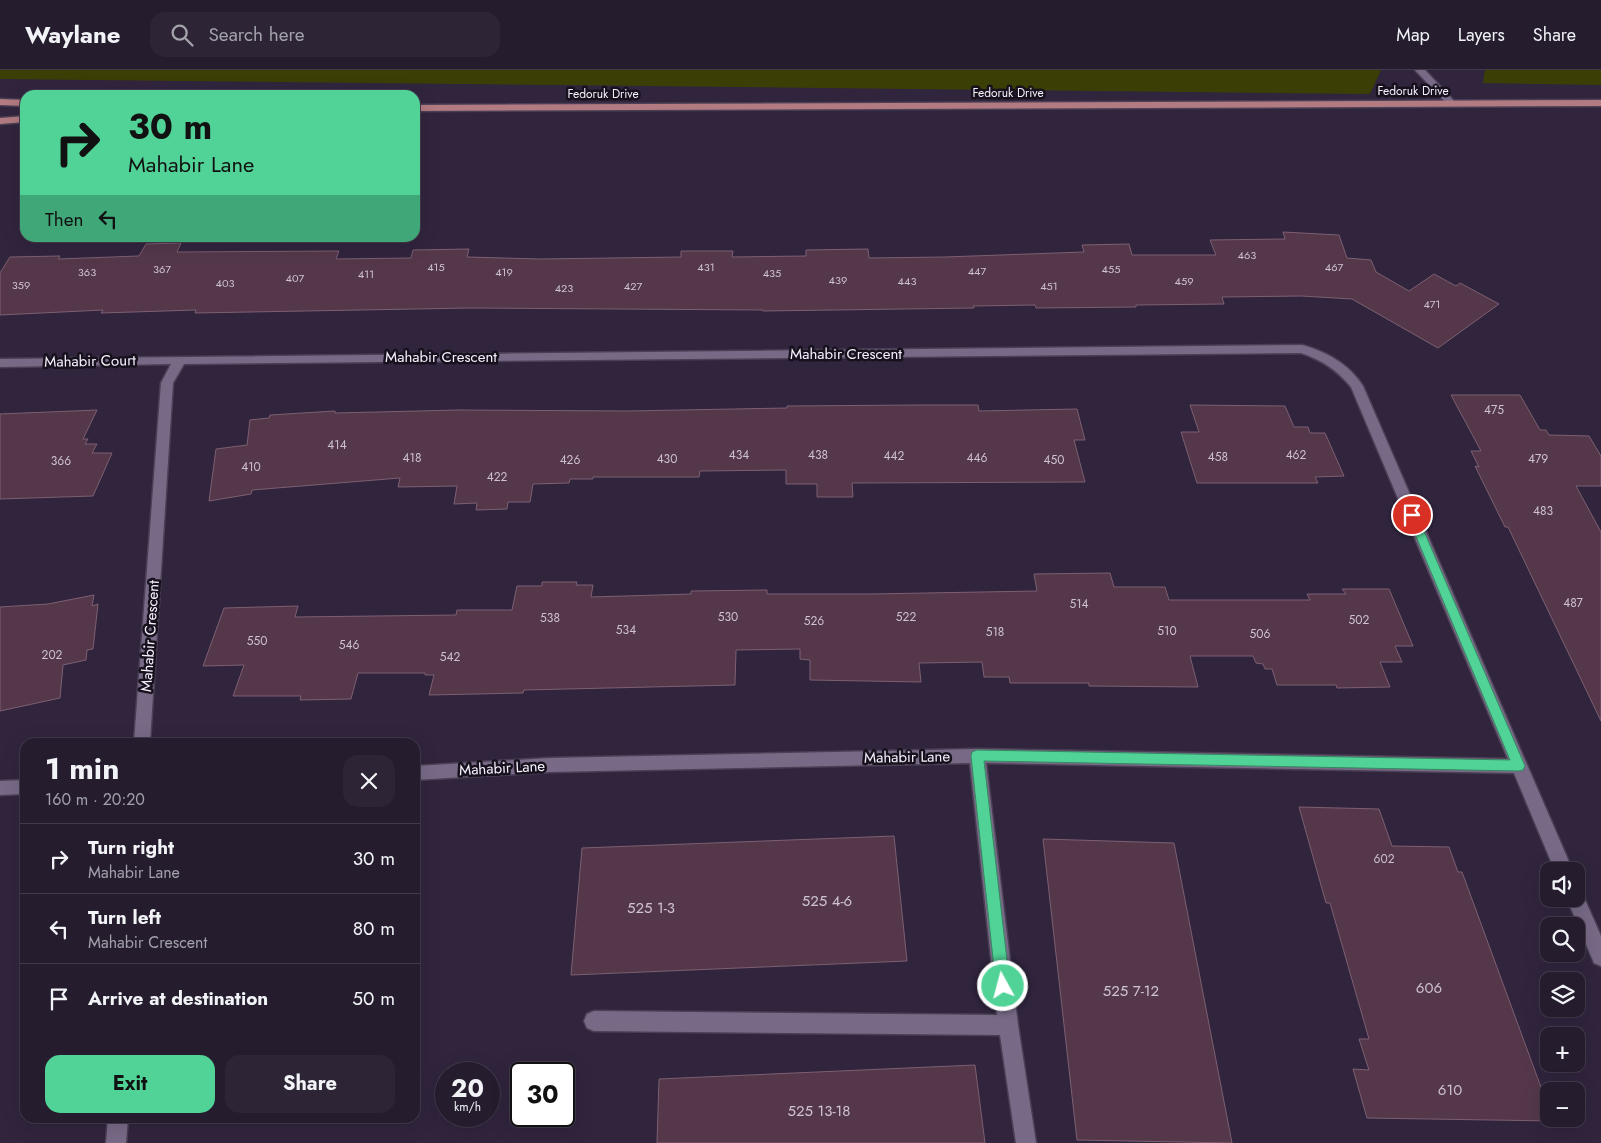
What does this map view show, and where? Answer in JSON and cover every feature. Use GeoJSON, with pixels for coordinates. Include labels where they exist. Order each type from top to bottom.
{"type":"FeatureCollection","features":[{"type":"Feature","properties":{"kind":"main road"},"geometry":{"type":"LineString","coordinates":[[0,102],[20,103]]}},
{"type":"Feature","properties":{"kind":"main road","name":"Fedoruk Drive"},"geometry":{"type":"LineString","coordinates":[[420,108],[1601,103]]}},
{"type":"Feature","properties":{"kind":"main road"},"geometry":{"type":"LineString","coordinates":[[0,121],[20,119]]}},
{"type":"Feature","properties":{"kind":"street"},"geometry":{"type":"LineString","coordinates":[[1420,70],[1451,103]]}},
{"type":"Feature","properties":{"kind":"street","name":"Mahabir Crescent"},"geometry":{"type":"LineString","coordinates":[[142,738],[167,383],[180,360],[1302,349],[1325,356],[1345,370],[1357,386],[1560,862]]}},
{"type":"Feature","properties":{"kind":"street","name":"Mahabir Court"},"geometry":{"type":"LineString","coordinates":[[0,363],[180,360]]}},
{"type":"Feature","properties":{"kind":"street"},"geometry":{"type":"LineString","coordinates":[[977,756],[1008,1025],[1026,1143]]}},
{"type":"Feature","properties":{"kind":"street","name":"Mahabir Lane"},"geometry":{"type":"LineString","coordinates":[[420,773],[550,765],[977,756],[1519,766]]}},
{"type":"Feature","properties":{"kind":"street"},"geometry":{"type":"LineString","coordinates":[[0,788],[20,786]]}},
{"type":"Feature","properties":{"kind":"street"},"geometry":{"type":"LineString","coordinates":[[1579,907],[1601,957]]}},
{"type":"Feature","properties":{"kind":"street"},"geometry":{"type":"LineString","coordinates":[[594,1021],[1008,1025]]}},
{"type":"Feature","properties":{"kind":"street"},"geometry":{"type":"LineString","coordinates":[[116,1143],[118,1123]]}},
{"type":"Feature","properties":{"kind":"shaded area"},"geometry":{"type":"Polygon","coordinates":[[[0,70],[1381,70],[1370,94],[0,79],[0,70]]]}},
{"type":"Feature","properties":{"kind":"shaded area"},"geometry":{"type":"Polygon","coordinates":[[[1485,70],[1601,70],[1601,85],[1483,83],[1485,70]]]}},
{"type":"Feature","properties":{"kind":"building"},"geometry":{"type":"Polygon","coordinates":[[[1283,232],[1339,235],[1347,258],[1371,260],[1376,272],[1409,291],[1434,274],[1456,286],[1460,283],[1499,304],[1438,348],[1352,299],[1301,296],[1222,297],[1224,304],[1136,305],[1136,307],[1036,308],[1035,305],[973,306],[974,308],[763,311],[470,308],[195,313],[196,310],[101,313],[103,310],[0,315],[0,273],[10,257],[60,256],[58,259],[139,256],[146,244],[181,243],[177,252],[339,251],[336,259],[411,258],[413,250],[469,249],[467,257],[540,259],[681,257],[681,251],[733,251],[732,257],[806,256],[806,250],[868,249],[869,258],[945,257],[1084,252],[1082,245],[1129,244],[1132,255],[1216,255],[1210,240],[1285,239],[1283,232]]]}},
{"type":"Feature","properties":{"kind":"building"},"geometry":{"type":"Polygon","coordinates":[[[1451,395],[1520,395],[1540,430],[1546,430],[1549,435],[1589,436],[1601,456],[1601,486],[1576,486],[1601,532],[1601,721],[1508,527],[1505,527],[1475,466],[1479,467],[1471,451],[1481,451],[1451,395]]]}},
{"type":"Feature","properties":{"kind":"building"},"geometry":{"type":"Polygon","coordinates":[[[978,405],[979,411],[1077,409],[1085,440],[1074,440],[1085,482],[852,483],[853,497],[817,497],[817,484],[786,484],[786,470],[700,471],[699,477],[593,477],[593,479],[570,479],[569,483],[533,484],[530,502],[508,502],[507,509],[476,510],[477,503],[454,504],[457,486],[398,487],[400,478],[252,490],[251,494],[209,501],[216,449],[247,445],[250,420],[269,418],[270,415],[335,411],[335,413],[459,410],[628,411],[787,408],[787,406],[978,405]]]}},
{"type":"Feature","properties":{"kind":"building"},"geometry":{"type":"Polygon","coordinates":[[[1190,405],[1285,406],[1294,427],[1308,427],[1310,433],[1325,433],[1344,476],[1315,477],[1318,483],[1197,483],[1181,432],[1199,432],[1190,405]]]}},
{"type":"Feature","properties":{"kind":"building"},"geometry":{"type":"Polygon","coordinates":[[[97,410],[83,439],[88,439],[85,444],[97,444],[92,453],[112,453],[93,496],[0,499],[0,414],[97,410]]]}},
{"type":"Feature","properties":{"kind":"building"},"geometry":{"type":"Polygon","coordinates":[[[1110,573],[1114,587],[1165,587],[1169,600],[1310,600],[1307,594],[1346,594],[1342,589],[1389,589],[1413,646],[1395,646],[1402,662],[1380,662],[1390,687],[1337,688],[1336,685],[1277,685],[1272,669],[1265,669],[1263,664],[1256,663],[1253,656],[1190,656],[1198,687],[1089,686],[1089,683],[1010,683],[1009,677],[984,677],[982,662],[919,663],[921,682],[810,680],[810,660],[800,659],[800,649],[736,650],[735,685],[524,690],[523,693],[429,695],[434,675],[425,675],[425,673],[358,673],[351,699],[300,700],[301,696],[233,696],[244,665],[203,666],[224,608],[298,606],[295,617],[456,615],[457,610],[512,610],[517,586],[542,586],[542,582],[577,582],[576,585],[593,585],[591,597],[691,594],[691,591],[767,590],[767,594],[871,594],[1037,591],[1034,574],[1110,573]]]}},
{"type":"Feature","properties":{"kind":"building"},"geometry":{"type":"Polygon","coordinates":[[[94,595],[92,606],[98,604],[93,649],[87,650],[86,660],[63,665],[60,698],[0,711],[0,607],[48,604],[94,595]]]}},
{"type":"Feature","properties":{"kind":"building"},"geometry":{"type":"Polygon","coordinates":[[[1299,807],[1379,809],[1392,846],[1449,847],[1458,872],[1462,872],[1540,1084],[1540,1121],[1367,1118],[1353,1069],[1369,1070],[1359,1039],[1369,1039],[1330,903],[1326,903],[1299,807]]]}},
{"type":"Feature","properties":{"kind":"building"},"geometry":{"type":"Polygon","coordinates":[[[894,836],[907,961],[571,975],[582,848],[894,836]]]}},
{"type":"Feature","properties":{"kind":"building"},"geometry":{"type":"Polygon","coordinates":[[[1043,839],[1174,843],[1232,1143],[1077,1140],[1043,839]]]}},
{"type":"Feature","properties":{"kind":"building"},"geometry":{"type":"Polygon","coordinates":[[[975,1065],[985,1143],[657,1143],[659,1079],[975,1065]]]}},
{"type":"Feature","properties":{"kind":"route"},"geometry":{"type":"LineString","coordinates":[[1003,986],[977,756],[1519,766],[1412,515]]}}]}
